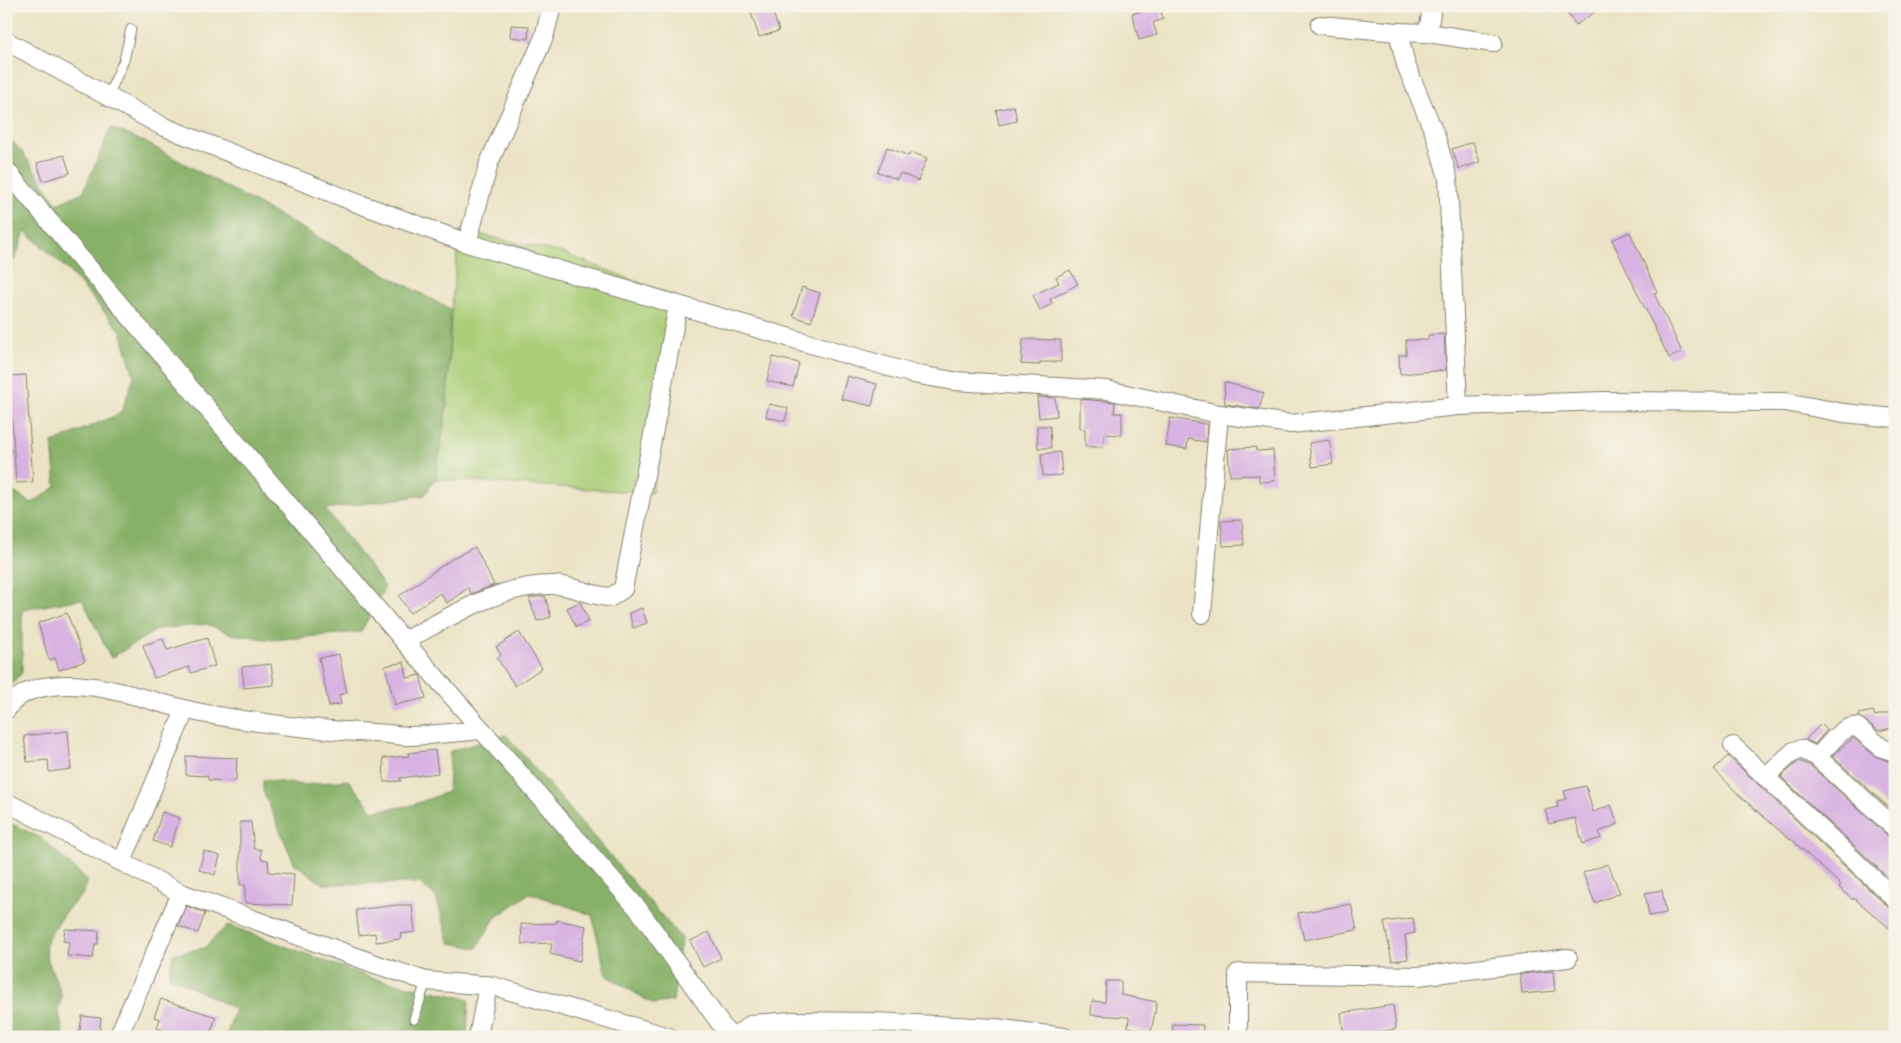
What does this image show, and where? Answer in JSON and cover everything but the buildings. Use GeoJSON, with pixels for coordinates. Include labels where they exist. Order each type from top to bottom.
{"type":"FeatureCollection","features":[{"type":"Feature","properties":{"kind":"street"},"geometry":{"type":"LineString","coordinates":[[467,243],[489,163],[544,37],[552,6]]}},
{"type":"Feature","properties":{"kind":"street"},"geometry":{"type":"LineString","coordinates":[[1428,33],[1432,6]]}},
{"type":"Feature","properties":{"kind":"street"},"geometry":{"type":"LineString","coordinates":[[1320,25],[1428,33],[1492,43]]}},
{"type":"Feature","properties":{"kind":"street"},"geometry":{"type":"LineString","coordinates":[[1398,32],[1406,65],[1436,136],[1448,178],[1458,406]]}},
{"type":"Feature","properties":{"kind":"street"},"geometry":{"type":"LineString","coordinates":[[6,41],[162,126],[467,243],[891,369],[922,376],[964,381],[1107,390],[1219,414],[1271,422],[1305,424],[1458,406],[1603,401],[1766,401],[1801,404],[1844,414],[1895,418]]}},
{"type":"Feature","properties":{"kind":"street"},"geometry":{"type":"LineString","coordinates":[[6,170],[404,642],[639,910],[732,1037],[752,1024],[791,1021],[875,1022],[1012,1029],[1064,1037]]}},
{"type":"Feature","properties":{"kind":"street"},"geometry":{"type":"LineString","coordinates":[[404,642],[485,600],[507,592],[553,585],[574,588],[607,597],[619,593],[623,589],[678,306]]}},
{"type":"Feature","properties":{"kind":"street"},"geometry":{"type":"LineString","coordinates":[[1202,614],[1219,414]]}},
{"type":"Feature","properties":{"kind":"street"},"geometry":{"type":"LineString","coordinates":[[6,710],[22,693],[52,686],[109,689],[136,694],[185,710],[241,720],[338,731],[410,736],[482,730]]}},
{"type":"Feature","properties":{"kind":"street"},"geometry":{"type":"LineString","coordinates":[[122,862],[185,710]]}},
{"type":"Feature","properties":{"kind":"street"},"geometry":{"type":"LineString","coordinates":[[1817,757],[1844,730],[1854,726],[1857,726],[1882,748],[1895,752]]}},
{"type":"Feature","properties":{"kind":"street"},"geometry":{"type":"LineString","coordinates":[[1732,746],[1895,900]]}},
{"type":"Feature","properties":{"kind":"street"},"geometry":{"type":"LineString","coordinates":[[1765,777],[1796,750],[1801,749],[1817,757],[1895,828]]}},
{"type":"Feature","properties":{"kind":"street"},"geometry":{"type":"LineString","coordinates":[[6,802],[181,892],[426,981],[488,986],[669,1037]]}},
{"type":"Feature","properties":{"kind":"street"},"geometry":{"type":"LineString","coordinates":[[118,1037],[181,892]]}},
{"type":"Feature","properties":{"kind":"street"},"geometry":{"type":"LineString","coordinates":[[1238,1037],[1238,973],[1418,976],[1568,958]]}},
{"type":"Feature","properties":{"kind":"street"},"geometry":{"type":"LineString","coordinates":[[478,1037],[488,986]]}},
{"type":"Feature","properties":{"kind":"lane"},"geometry":{"type":"LineString","coordinates":[[108,96],[124,60],[132,29]]}},
{"type":"Feature","properties":{"kind":"lane"},"geometry":{"type":"LineString","coordinates":[[414,1019],[426,981]]}},
{"type":"Feature","properties":{"kind":"green space"},"geometry":{"type":"Polygon","coordinates":[[[111,128],[143,141],[451,310],[447,404],[435,479],[425,495],[325,509],[385,587],[361,632],[272,640],[232,634],[207,624],[158,629],[111,658],[82,599],[22,610],[22,673],[6,688],[6,488],[32,503],[56,487],[52,443],[121,413],[134,377],[121,331],[68,270],[25,231],[15,260],[6,257],[6,134],[23,153],[57,204],[83,192],[111,128]]]}},
{"type":"Feature","properties":{"kind":"green space"},"geometry":{"type":"Polygon","coordinates":[[[460,230],[563,253],[676,297],[652,493],[435,479],[447,404],[451,310],[460,230]]]}},
{"type":"Feature","properties":{"kind":"green space"},"geometry":{"type":"Polygon","coordinates":[[[506,735],[681,938],[673,1001],[653,1004],[606,975],[592,915],[530,893],[495,918],[477,948],[450,943],[436,897],[420,883],[323,884],[294,863],[263,791],[263,780],[304,785],[348,780],[373,811],[409,806],[448,792],[450,751],[506,735]]]}},
{"type":"Feature","properties":{"kind":"green space"},"geometry":{"type":"Polygon","coordinates":[[[6,821],[41,838],[88,881],[83,894],[64,913],[45,944],[47,958],[62,996],[58,1009],[64,1037],[6,1037],[6,821]]]}},
{"type":"Feature","properties":{"kind":"green space"},"geometry":{"type":"Polygon","coordinates":[[[228,925],[371,978],[469,999],[467,1037],[226,1037],[235,1009],[169,976],[173,954],[204,948],[228,925]]]}}]}
